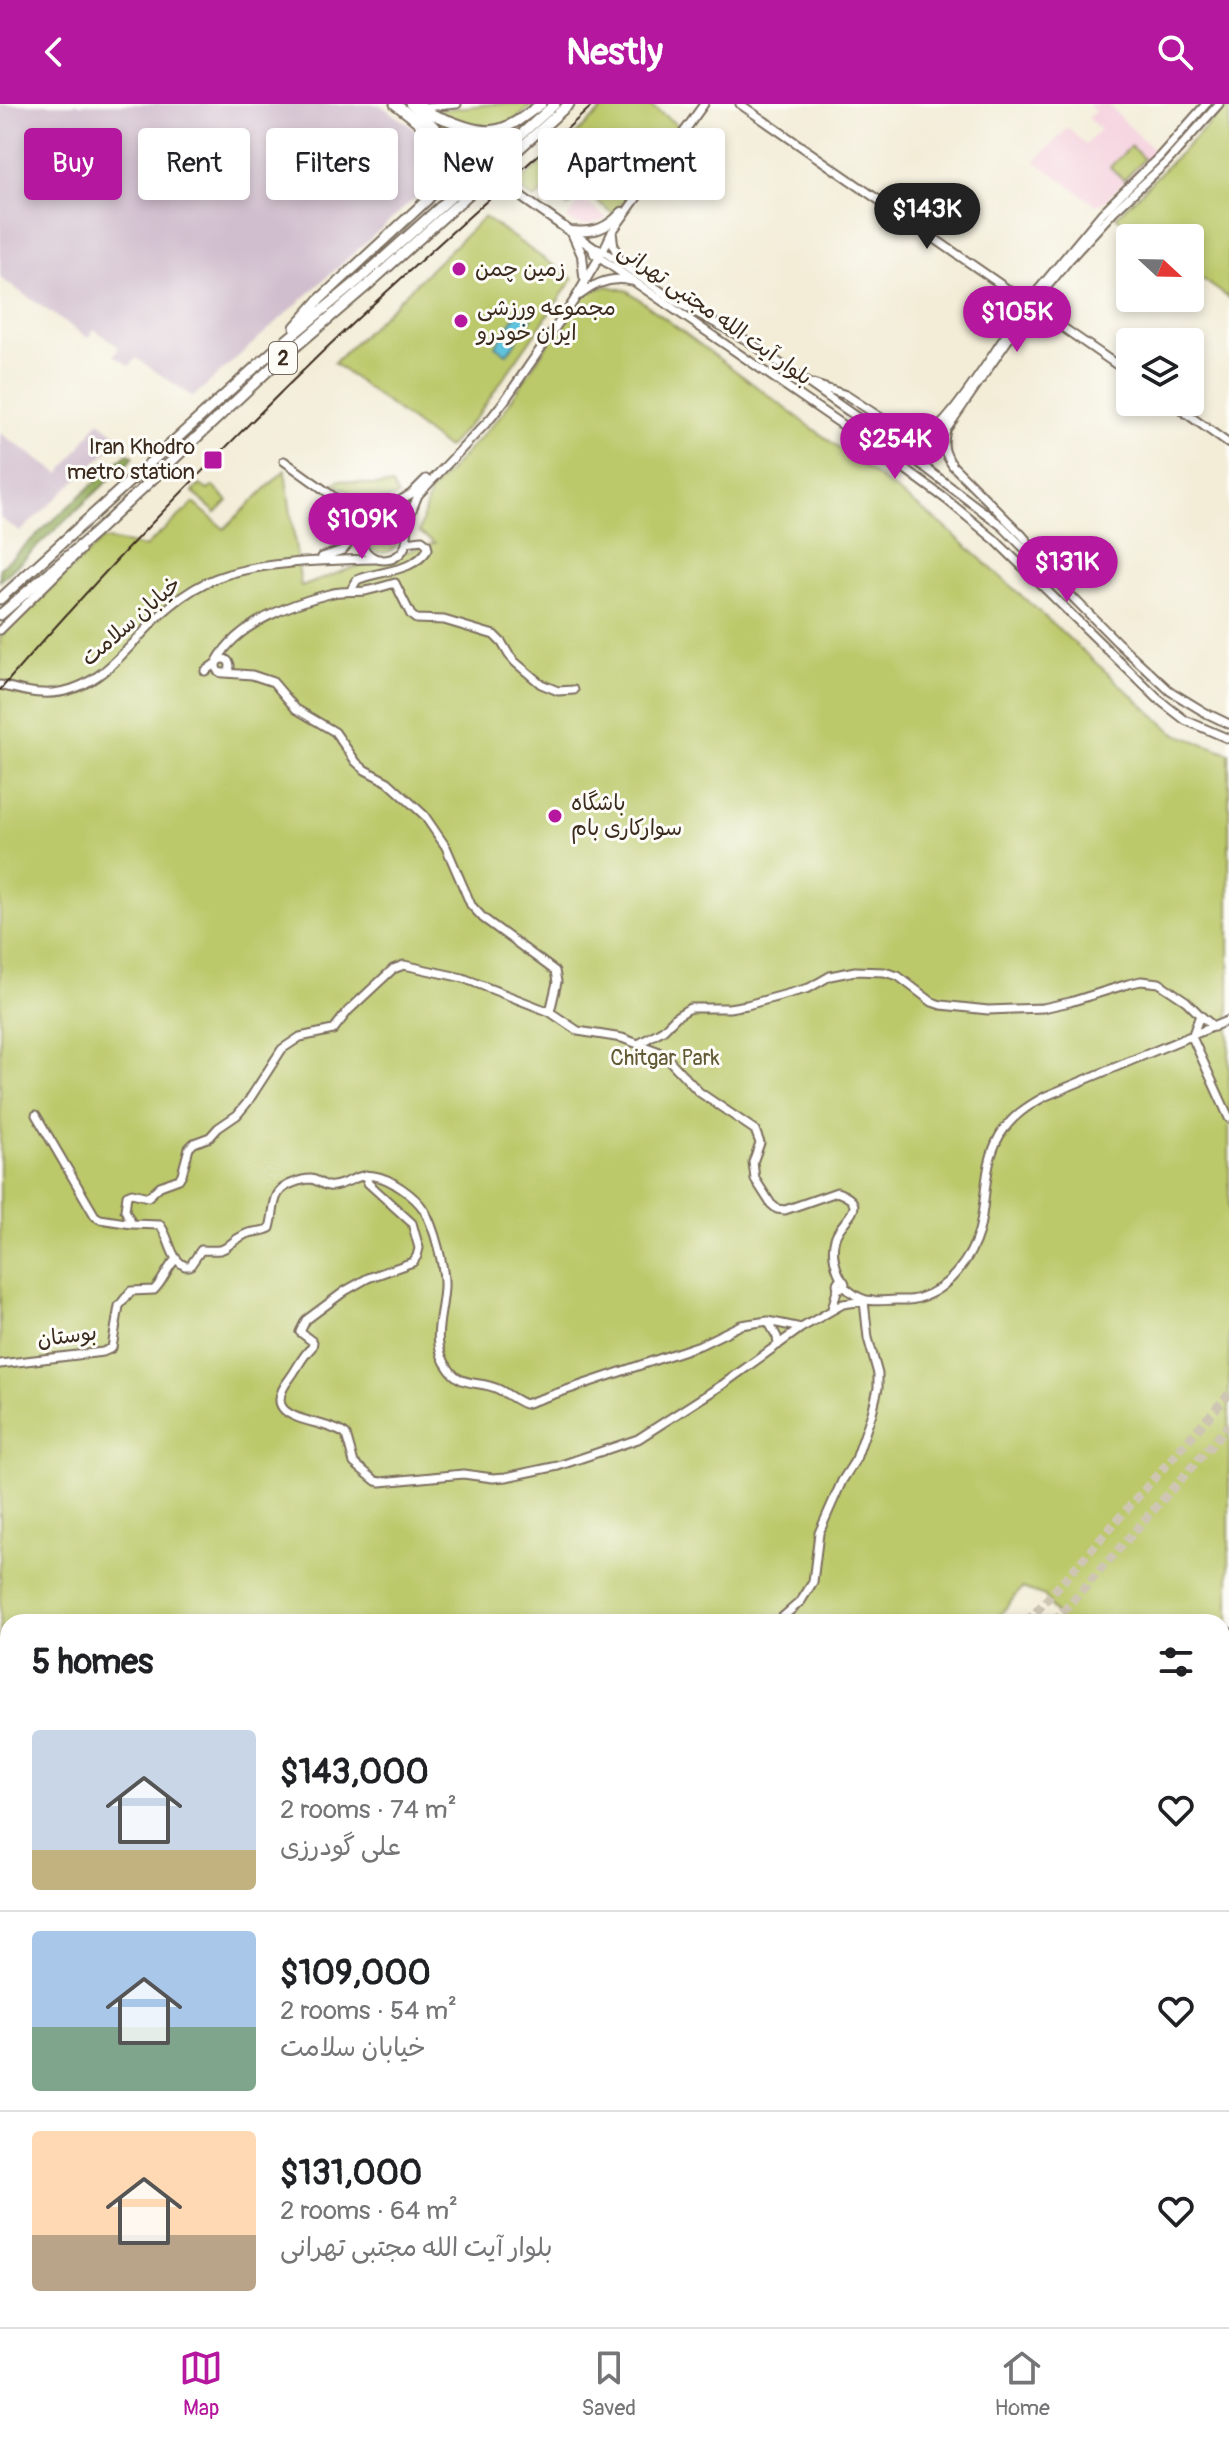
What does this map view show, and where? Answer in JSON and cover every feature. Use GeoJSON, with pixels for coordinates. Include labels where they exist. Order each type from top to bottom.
{"type":"FeatureCollection","features":[{"type":"Feature","properties":{"kind":"highway"},"geometry":{"type":"LineString","coordinates":[[272,352],[319,300],[437,189],[442,178],[440,148],[428,131],[395,104]]}},
{"type":"Feature","properties":{"kind":"highway"},"geometry":{"type":"LineString","coordinates":[[418,104],[429,113],[458,125],[492,132],[517,122],[541,104]]}},
{"type":"Feature","properties":{"kind":"highway","name":"2"},"geometry":{"type":"LineString","coordinates":[[0,599],[272,352],[360,279],[555,104]]}},
{"type":"Feature","properties":{"kind":"highway","name":"2"},"geometry":{"type":"LineString","coordinates":[[0,615],[95,533],[274,365],[569,104]]}},
{"type":"Feature","properties":{"kind":"main road"},"geometry":{"type":"LineString","coordinates":[[410,104],[435,128]]}},
{"type":"Feature","properties":{"kind":"main road"},"geometry":{"type":"LineString","coordinates":[[522,197],[598,250]]}},
{"type":"Feature","properties":{"kind":"main road"},"geometry":{"type":"LineString","coordinates":[[570,230],[600,230],[609,226],[622,212]]}},
{"type":"Feature","properties":{"kind":"main road"},"geometry":{"type":"LineString","coordinates":[[570,230],[582,255],[584,276]]}},
{"type":"Feature","properties":{"kind":"street"},"geometry":{"type":"LineString","coordinates":[[418,104],[425,107],[457,104]]}},
{"type":"Feature","properties":{"kind":"street"},"geometry":{"type":"LineString","coordinates":[[702,104],[598,250],[573,302],[491,418],[418,495],[400,554],[394,558],[380,559],[368,553],[364,548],[361,529],[366,520],[411,494],[475,429],[509,387],[584,276],[598,250],[622,212],[702,104]]}},
{"type":"Feature","properties":{"kind":"street"},"geometry":{"type":"LineString","coordinates":[[740,104],[1116,364]]}},
{"type":"Feature","properties":{"kind":"street"},"geometry":{"type":"LineString","coordinates":[[808,383],[846,395],[903,432],[914,435],[934,431],[1102,213],[1160,156],[1206,104]]}},
{"type":"Feature","properties":{"kind":"street"},"geometry":{"type":"LineString","coordinates":[[1062,587],[1051,568],[1022,535],[953,466],[944,447],[946,430],[1030,304],[1107,218],[1167,162],[1219,104]]}},
{"type":"Feature","properties":{"kind":"street"},"geometry":{"type":"LineString","coordinates":[[612,232],[617,254],[625,267]]}},
{"type":"Feature","properties":{"kind":"street","name":"بلوار آیت الله مجتبی تهرانی"},"geometry":{"type":"LineString","coordinates":[[598,250],[675,301],[748,341],[881,434],[1002,526],[1170,691],[1229,724]]}},
{"type":"Feature","properties":{"kind":"street","name":"بلوار آیت الله مجتبی تهرانی"},"geometry":{"type":"LineString","coordinates":[[598,250],[637,282],[947,500],[994,539],[1141,683],[1176,713],[1197,726],[1229,739]]}},
{"type":"Feature","properties":{"kind":"street"},"geometry":{"type":"LineString","coordinates":[[573,302],[584,292],[611,279],[637,282]]}},
{"type":"Feature","properties":{"kind":"street"},"geometry":{"type":"LineString","coordinates":[[1190,416],[1229,444]]}},
{"type":"Feature","properties":{"kind":"street"},"geometry":{"type":"LineString","coordinates":[[284,461],[366,520]]}},
{"type":"Feature","properties":{"kind":"street"},"geometry":{"type":"LineString","coordinates":[[377,514],[394,516],[400,521],[407,538]]}},
{"type":"Feature","properties":{"kind":"street","name":"خیابان سلامت"},"geometry":{"type":"LineString","coordinates":[[0,684],[40,690],[72,686],[98,673],[169,603],[193,587],[221,572],[238,568],[328,556],[343,550],[361,529]]}},
{"type":"Feature","properties":{"kind":"street"},"geometry":{"type":"LineString","coordinates":[[0,630],[77,555],[95,533]]}},
{"type":"Feature","properties":{"kind":"street"},"geometry":{"type":"LineString","coordinates":[[351,590],[357,580],[393,572],[422,558],[428,549],[422,540],[407,538]]}},
{"type":"Feature","properties":{"kind":"street","name":"خیابان سلامت"},"geometry":{"type":"LineString","coordinates":[[137,634],[184,596],[221,576],[254,568],[380,559]]}},
{"type":"Feature","properties":{"kind":"street"},"geometry":{"type":"LineString","coordinates":[[219,667],[229,644],[256,624],[278,613],[332,594],[395,583],[416,619],[444,620],[494,635],[515,662],[541,684],[558,691],[574,690]]}},
{"type":"Feature","properties":{"kind":"street"},"geometry":{"type":"LineString","coordinates":[[1078,622],[1081,612],[1088,612]]}},
{"type":"Feature","properties":{"kind":"street"},"geometry":{"type":"LineString","coordinates":[[229,644],[230,663]]}},
{"type":"Feature","properties":{"kind":"street"},"geometry":{"type":"LineString","coordinates":[[219,667],[223,658],[240,673]]}},
{"type":"Feature","properties":{"kind":"street"},"geometry":{"type":"LineString","coordinates":[[219,667],[230,663]]}},
{"type":"Feature","properties":{"kind":"street"},"geometry":{"type":"LineString","coordinates":[[219,667],[266,679],[278,686],[296,709],[335,732],[365,770],[388,782],[424,815],[446,847],[471,905],[483,918],[555,971],[557,982],[550,1012]]}},
{"type":"Feature","properties":{"kind":"street"},"geometry":{"type":"LineString","coordinates":[[132,1224],[125,1210],[127,1195],[132,1193],[148,1197],[160,1186],[179,1179],[185,1169],[189,1148],[210,1137],[237,1115],[282,1049],[300,1037],[333,1030],[348,1011],[393,969],[404,965],[463,978],[550,1012],[578,1031],[640,1043],[667,1058],[699,1092],[755,1130],[760,1143],[753,1171],[755,1179],[777,1209],[785,1210],[837,1192],[851,1201],[854,1207],[852,1214],[839,1230],[834,1259],[842,1284],[864,1301]]}},
{"type":"Feature","properties":{"kind":"street"},"geometry":{"type":"LineString","coordinates":[[640,1043],[663,1030],[690,1008],[747,1005],[809,988],[830,976],[855,971],[898,976],[932,1002],[941,1005],[988,1010],[1043,1008],[1141,981],[1159,983],[1186,1001],[1214,1027]]}},
{"type":"Feature","properties":{"kind":"street"},"geometry":{"type":"LineString","coordinates":[[1200,1015],[1192,1037],[1229,1118]]}},
{"type":"Feature","properties":{"kind":"street"},"geometry":{"type":"LineString","coordinates":[[366,1175],[368,1183],[412,1223],[419,1248],[417,1256],[413,1262],[368,1278],[345,1291],[306,1320],[300,1332],[313,1342],[312,1347],[297,1363],[292,1376],[280,1391],[284,1409],[299,1419],[333,1427],[346,1435],[354,1463],[376,1481],[391,1483],[463,1474],[506,1477],[558,1466],[638,1439],[722,1385],[801,1328],[843,1304],[917,1299],[932,1293],[955,1274],[974,1244],[993,1151],[999,1137],[1019,1113],[1046,1096],[1229,1020]]}},
{"type":"Feature","properties":{"kind":"street"},"geometry":{"type":"LineString","coordinates":[[36,1115],[95,1216],[132,1224],[160,1225],[175,1260],[185,1266],[190,1266],[201,1250],[221,1251],[244,1235],[262,1233],[270,1228],[276,1194],[280,1188],[308,1179],[334,1187],[366,1175],[386,1179],[425,1211],[444,1275],[437,1332],[438,1344],[450,1370],[460,1381],[498,1389],[525,1404],[700,1345],[741,1325],[768,1321],[801,1328]]}},
{"type":"Feature","properties":{"kind":"street","name":"بوستان"},"geometry":{"type":"LineString","coordinates":[[0,1364],[103,1352],[112,1348],[119,1306],[131,1291],[154,1290],[175,1260]]}},
{"type":"Feature","properties":{"kind":"street"},"geometry":{"type":"LineString","coordinates":[[832,1309],[842,1284]]}},
{"type":"Feature","properties":{"kind":"street"},"geometry":{"type":"LineString","coordinates":[[786,1614],[801,1601],[813,1582],[819,1533],[842,1481],[856,1459],[872,1413],[878,1374],[868,1338],[864,1301]]}},
{"type":"Feature","properties":{"kind":"street"},"geometry":{"type":"LineString","coordinates":[[768,1321],[778,1345]]}},
{"type":"Feature","properties":{"kind":"shaded area"},"geometry":{"type":"Polygon","coordinates":[[[0,104],[379,104],[414,129],[414,199],[193,397],[136,358],[130,366],[114,355],[119,347],[94,329],[88,338],[0,278],[0,104]]]}},
{"type":"Feature","properties":{"kind":"shaded area"},"geometry":{"type":"Polygon","coordinates":[[[1090,104],[1107,104],[1155,152],[1105,201],[1096,205],[1035,161],[1068,128],[1086,145],[1100,129],[1088,118],[1095,111],[1090,104]]]}},
{"type":"Feature","properties":{"kind":"shaded area"},"geometry":{"type":"Polygon","coordinates":[[[581,200],[606,218],[588,225],[567,219],[581,200]]]}},
{"type":"Feature","properties":{"kind":"shaded area"},"geometry":{"type":"Polygon","coordinates":[[[99,421],[120,437],[117,443],[20,532],[0,518],[0,433],[60,474],[99,421]]]}},
{"type":"Feature","properties":{"kind":"green space"},"geometry":{"type":"Polygon","coordinates":[[[493,104],[533,104],[513,121],[493,127],[431,111],[493,104]]]}},
{"type":"Feature","properties":{"kind":"green space"},"geometry":{"type":"Polygon","coordinates":[[[608,104],[648,104],[679,126],[584,128],[608,104]]]}},
{"type":"Feature","properties":{"kind":"green space"},"geometry":{"type":"Polygon","coordinates":[[[1229,104],[1229,298],[1204,280],[1204,224],[1126,224],[1116,217],[1229,104]]]}},
{"type":"Feature","properties":{"kind":"green space"},"geometry":{"type":"Polygon","coordinates":[[[429,116],[455,128],[440,128],[429,116]]]}},
{"type":"Feature","properties":{"kind":"green space"},"geometry":{"type":"Polygon","coordinates":[[[1131,146],[1144,159],[1124,180],[1110,167],[1131,146]]]}},
{"type":"Feature","properties":{"kind":"green space"},"geometry":{"type":"Polygon","coordinates":[[[538,167],[538,196],[534,199],[522,191],[522,180],[538,167]]]}},
{"type":"Feature","properties":{"kind":"green space"},"geometry":{"type":"Polygon","coordinates":[[[561,200],[578,200],[567,207],[561,200]]]}},
{"type":"Feature","properties":{"kind":"green space"},"geometry":{"type":"Polygon","coordinates":[[[595,200],[624,200],[614,214],[595,200]]]}},
{"type":"Feature","properties":{"kind":"green space","name":"مجموعه ورزشی ایران خودرو"},"geometry":{"type":"Polygon","coordinates":[[[484,217],[573,279],[477,416],[447,448],[334,363],[484,217]]]}},
{"type":"Feature","properties":{"kind":"green space","name":"Chitgar Park"},"geometry":{"type":"Polygon","coordinates":[[[608,286],[628,291],[944,526],[1174,733],[1229,753],[1229,1614],[1055,1614],[1045,1596],[1022,1588],[1001,1614],[0,1614],[0,637],[103,539],[145,547],[194,503],[224,529],[285,470],[301,587],[435,543],[419,532],[430,492],[502,414],[575,302],[593,290],[608,286]]]}},
{"type":"Feature","properties":{"kind":"green space"},"geometry":{"type":"Polygon","coordinates":[[[128,453],[134,457],[0,581],[0,568],[128,453]]]}},
{"type":"Feature","properties":{"kind":"green space"},"geometry":{"type":"Polygon","coordinates":[[[340,480],[392,485],[398,496],[377,501],[364,500],[334,483],[340,480]]]}},
{"type":"Feature","properties":{"kind":"green space"},"geometry":{"type":"Polygon","coordinates":[[[200,485],[208,490],[213,486],[228,501],[216,513],[193,492],[200,485]]]}},
{"type":"Feature","properties":{"kind":"green space"},"geometry":{"type":"Polygon","coordinates":[[[382,519],[394,524],[399,536],[394,548],[382,553],[370,548],[365,536],[370,524],[382,519]]]}},
{"type":"Feature","properties":{"kind":"water"},"geometry":{"type":"Polygon","coordinates":[[[520,310],[532,318],[507,354],[495,346],[520,310]]]}},
{"type":"Feature","properties":{"kind":"tunnel"},"geometry":{"type":"LineString","coordinates":[[1034,1614],[1229,1394]]}},
{"type":"Feature","properties":{"kind":"tunnel"},"geometry":{"type":"LineString","coordinates":[[1061,1614],[1229,1425]]}},
{"type":"Feature","properties":{"kind":"railway"},"geometry":{"type":"LineString","coordinates":[[0,690],[115,561],[276,397],[385,293],[594,104]]}},
{"type":"Feature","properties":{"kind":"place","name":"زمین چمن"},"geometry":{"type":"Point","coordinates":[459,269]}},
{"type":"Feature","properties":{"kind":"place","name":"مجموعه ورزشی ایران خودرو"},"geometry":{"type":"Point","coordinates":[461,321]}},
{"type":"Feature","properties":{"kind":"place","name":"Iran Khodro metro station"},"geometry":{"type":"Point","coordinates":[213,460]}},
{"type":"Feature","properties":{"kind":"place","name":"باشگاه سوارکاری بام"},"geometry":{"type":"Point","coordinates":[555,816]}}]}
